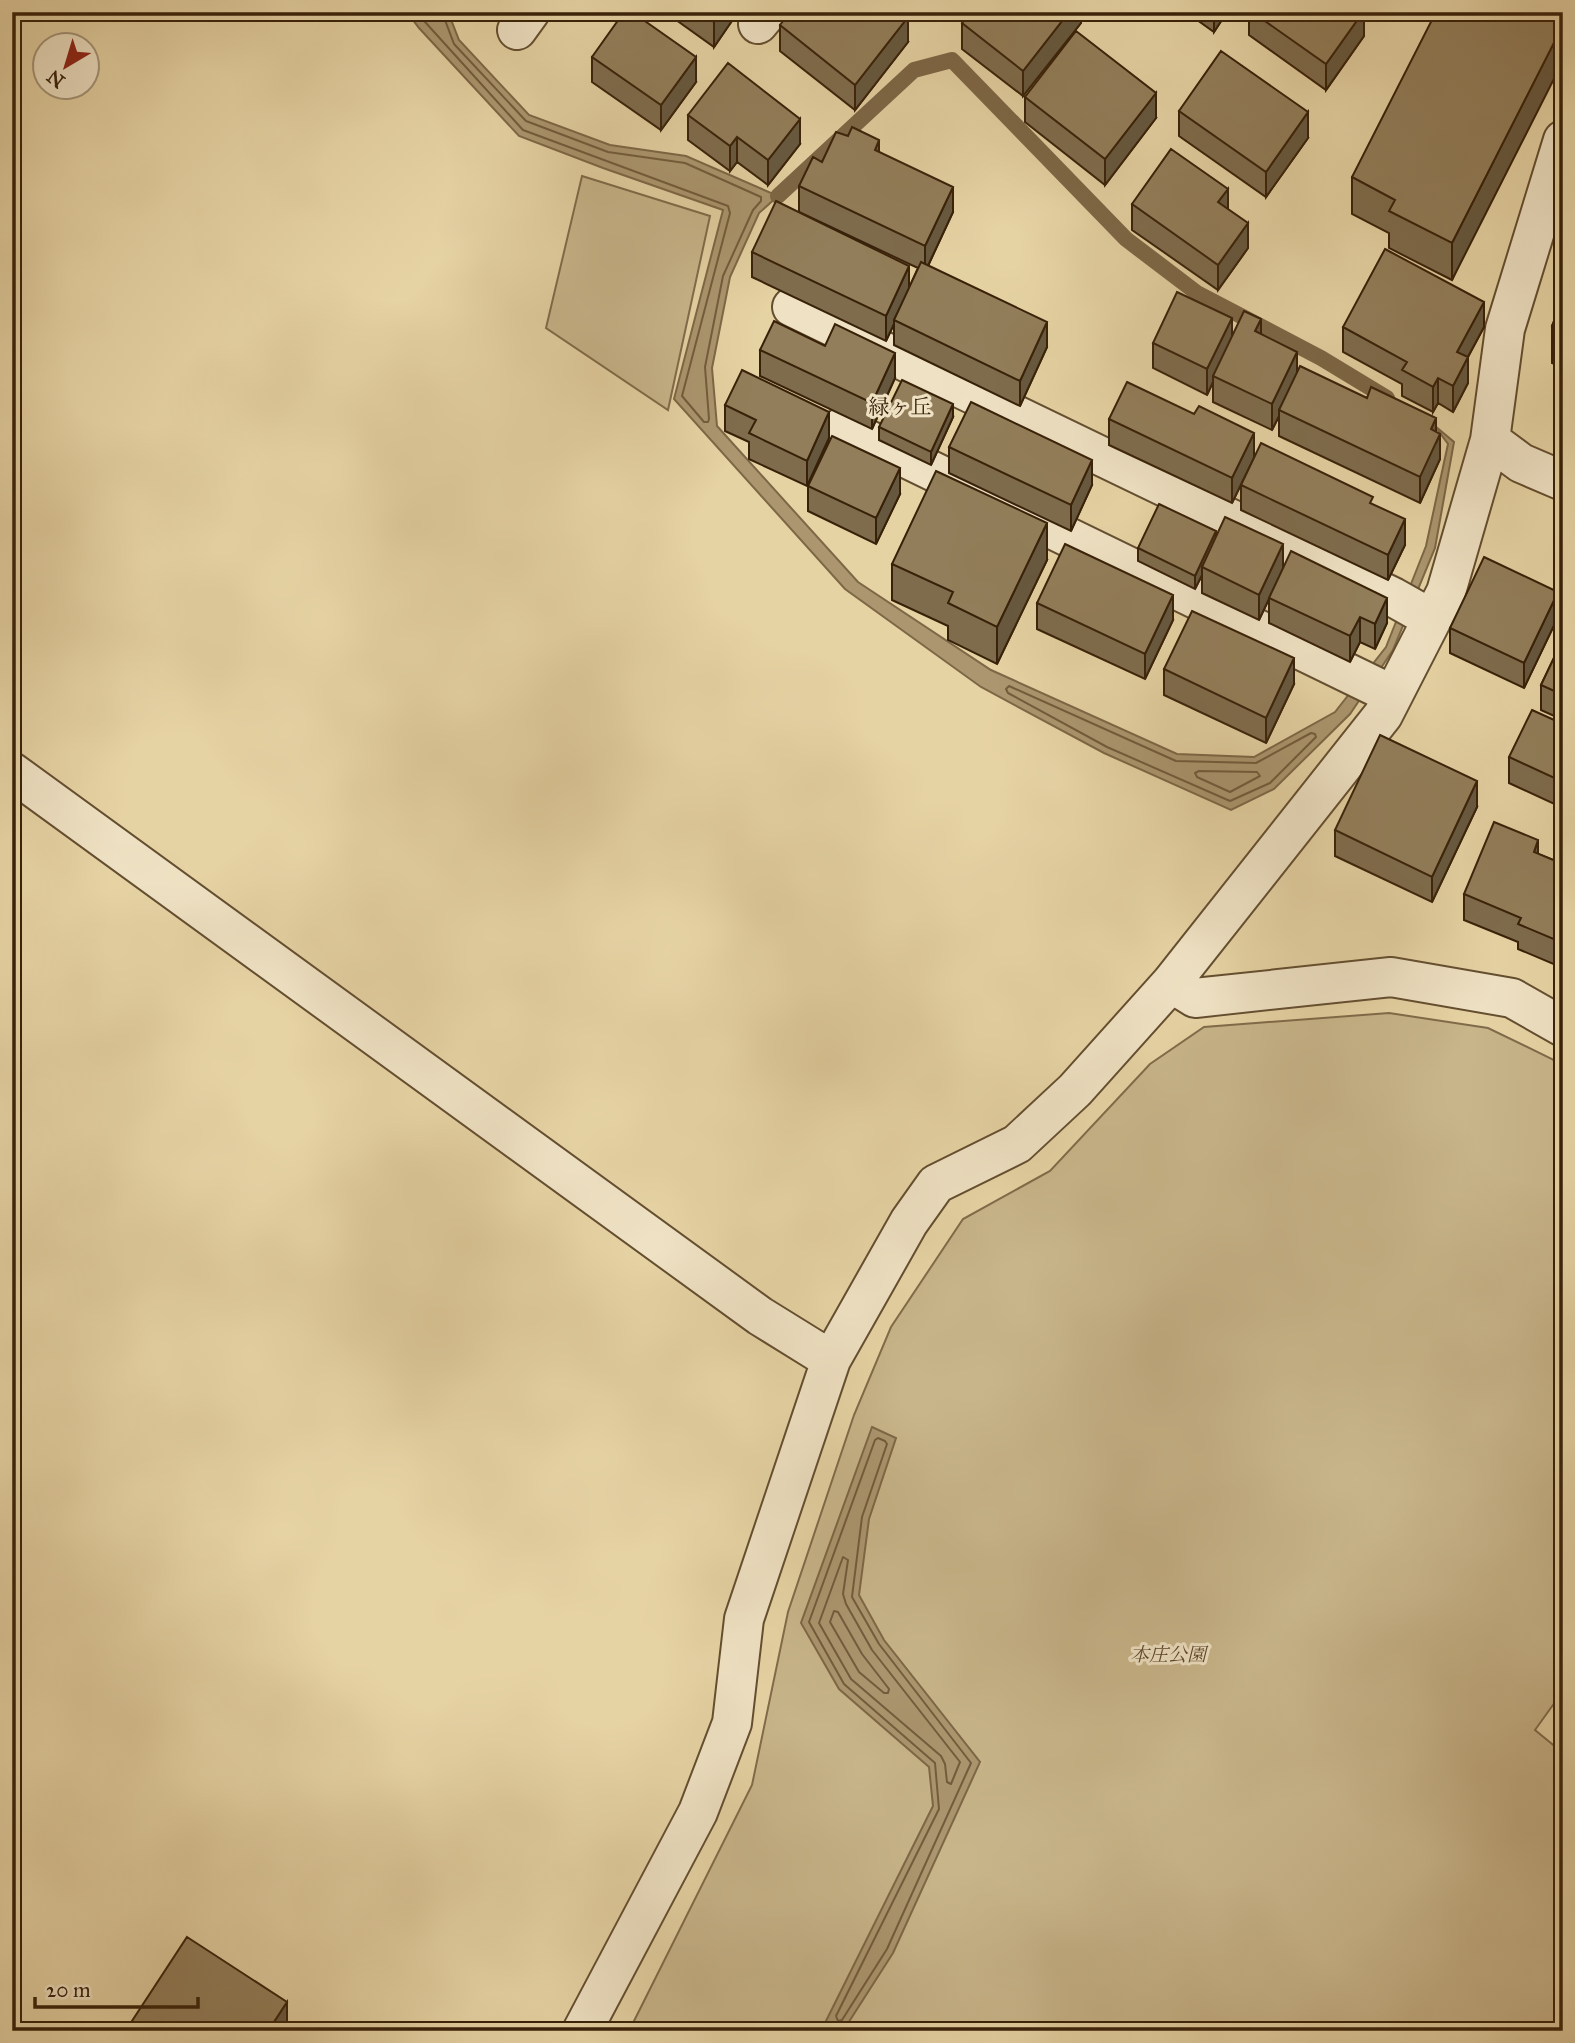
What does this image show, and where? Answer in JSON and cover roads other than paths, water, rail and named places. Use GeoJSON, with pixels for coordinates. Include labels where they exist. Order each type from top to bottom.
{"type":"FeatureCollection","features":[{"type":"Feature","properties":{"kind":"street"},"geometry":{"type":"LineString","coordinates":[[582,2031],[698,1812],[732,1723],[744,1619],[831,1360],[909,1222],[936,1184],[1017,1144],[1074,1090],[1171,983],[1383,715],[1446,592],[1490,440],[1505,329],[1563,140]]}},
{"type":"Feature","properties":{"kind":"street"},"geometry":{"type":"LineString","coordinates":[[792,307],[1392,597],[1432,619]]}},
{"type":"Feature","properties":{"kind":"street"},"geometry":{"type":"LineString","coordinates":[[842,427],[1345,674],[1393,695]]}},
{"type":"Feature","properties":{"kind":"street"},"geometry":{"type":"LineString","coordinates":[[1490,440],[1521,463],[1563,481]]}},
{"type":"Feature","properties":{"kind":"street"},"geometry":{"type":"LineString","coordinates":[[12,772],[760,1315],[831,1360]]}},
{"type":"Feature","properties":{"kind":"street"},"geometry":{"type":"LineString","coordinates":[[1171,983],[1195,998],[1391,977],[1512,998],[1563,1027]]}},
{"type":"Feature","properties":{"kind":"water"},"geometry":{"type":"Polygon","coordinates":[[[407,12],[448,12],[459,40],[529,115],[610,145],[686,156],[778,196],[759,213],[730,277],[712,368],[717,426],[858,582],[991,670],[1177,754],[1254,757],[1335,712],[1386,647],[1426,546],[1448,444],[1435,426],[1454,442],[1435,548],[1393,650],[1350,714],[1274,789],[1231,810],[1104,753],[981,687],[845,589],[674,399],[723,210],[519,136],[407,12]]]}},
{"type":"Feature","properties":{"kind":"water"},"geometry":{"type":"Polygon","coordinates":[[[872,1427],[896,1438],[869,1519],[859,1595],[884,1640],[980,1762],[893,1953],[843,2031],[821,2031],[933,1806],[929,1767],[839,1689],[801,1623],[872,1427]]]}},
{"type":"Feature","properties":{"kind":"waterway"},"geometry":{"type":"LineString","coordinates":[[778,196],[914,70],[952,60],[1126,239],[1197,293],[1321,358],[1387,398]]}},
{"type":"Feature","properties":{"kind":"district","name":"緑ヶ丘"},"geometry":{"type":"Point","coordinates":[900,407]}},
{"type":"Feature","properties":{"kind":"park label","name":"本庄公園"},"geometry":{"type":"Point","coordinates":[1168,1654]}}]}
